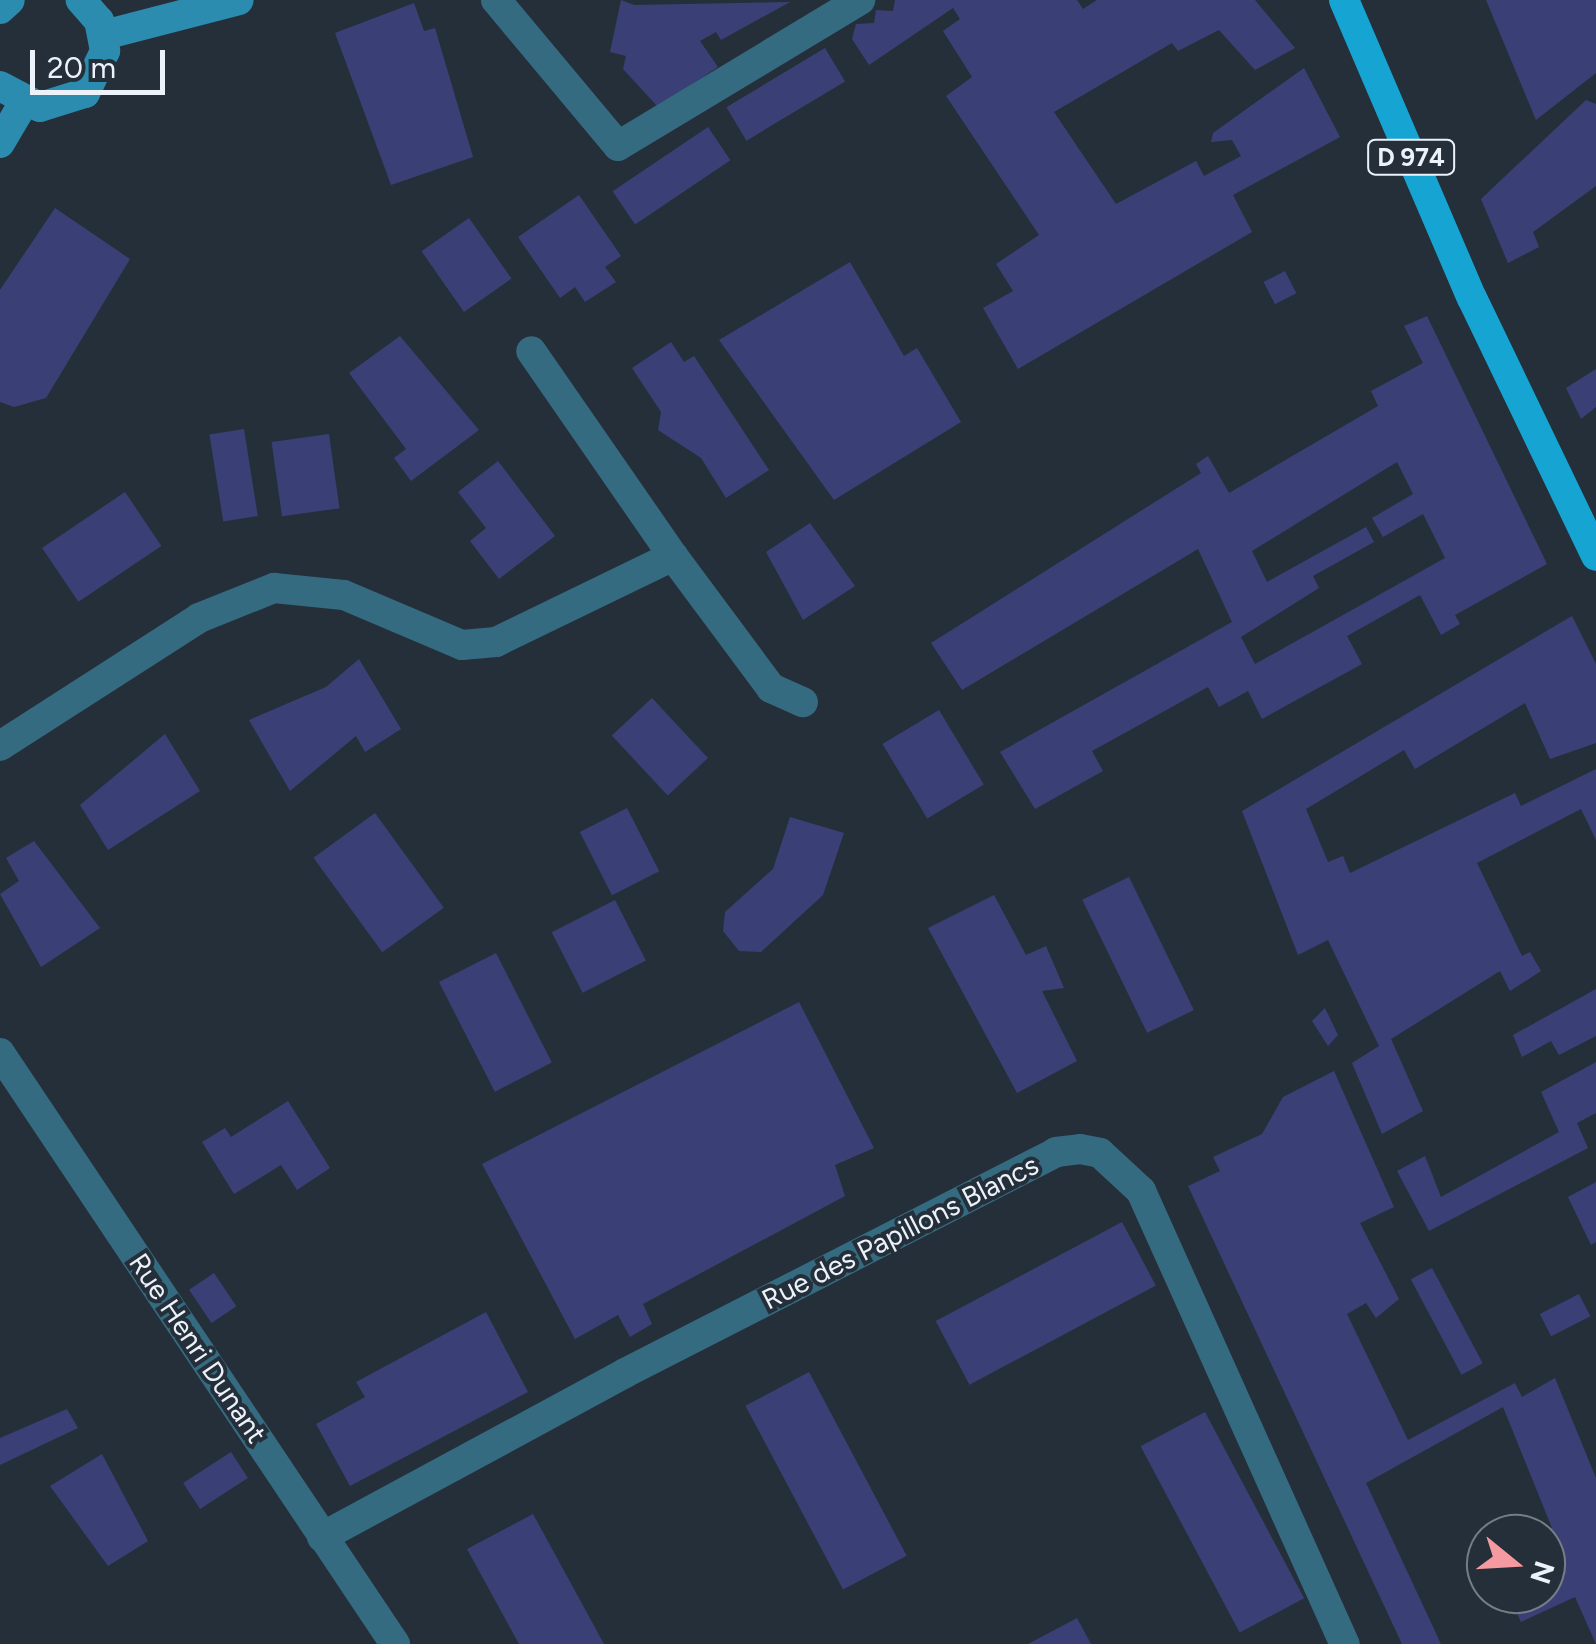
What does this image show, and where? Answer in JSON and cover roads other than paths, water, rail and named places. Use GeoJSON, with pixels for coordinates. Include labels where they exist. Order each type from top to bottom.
{"type":"FeatureCollection","features":[{"type":"Feature","properties":{"kind":"main road"},"geometry":{"type":"LineString","coordinates":[[0,10],[10,0]]}},
{"type":"Feature","properties":{"kind":"main road"},"geometry":{"type":"LineString","coordinates":[[0,143],[12,95],[56,107],[84,93],[102,67],[104,35],[81,0]]}},
{"type":"Feature","properties":{"kind":"main road"},"geometry":{"type":"LineString","coordinates":[[104,35],[239,0]]}},
{"type":"Feature","properties":{"kind":"main road","name":"D 974"},"geometry":{"type":"LineString","coordinates":[[1343,5],[1596,556]]}},
{"type":"Feature","properties":{"kind":"street"},"geometry":{"type":"LineString","coordinates":[[496,0],[618,146],[860,0]]}},
{"type":"Feature","properties":{"kind":"street"},"geometry":{"type":"LineString","coordinates":[[531,351],[770,688],[804,702]]}},
{"type":"Feature","properties":{"kind":"street"},"geometry":{"type":"LineString","coordinates":[[0,746],[199,618],[274,588],[344,594],[462,645],[496,642],[673,556]]}},
{"type":"Feature","properties":{"kind":"street","name":"Rue Henri Dunant"},"geometry":{"type":"LineString","coordinates":[[0,1053],[394,1644]]}},
{"type":"Feature","properties":{"kind":"street","name":"Rue des Papillons Blancs"},"geometry":{"type":"LineString","coordinates":[[322,1537],[642,1364],[1056,1152],[1080,1148],[1100,1153],[1141,1192],[1345,1644]]}}]}
